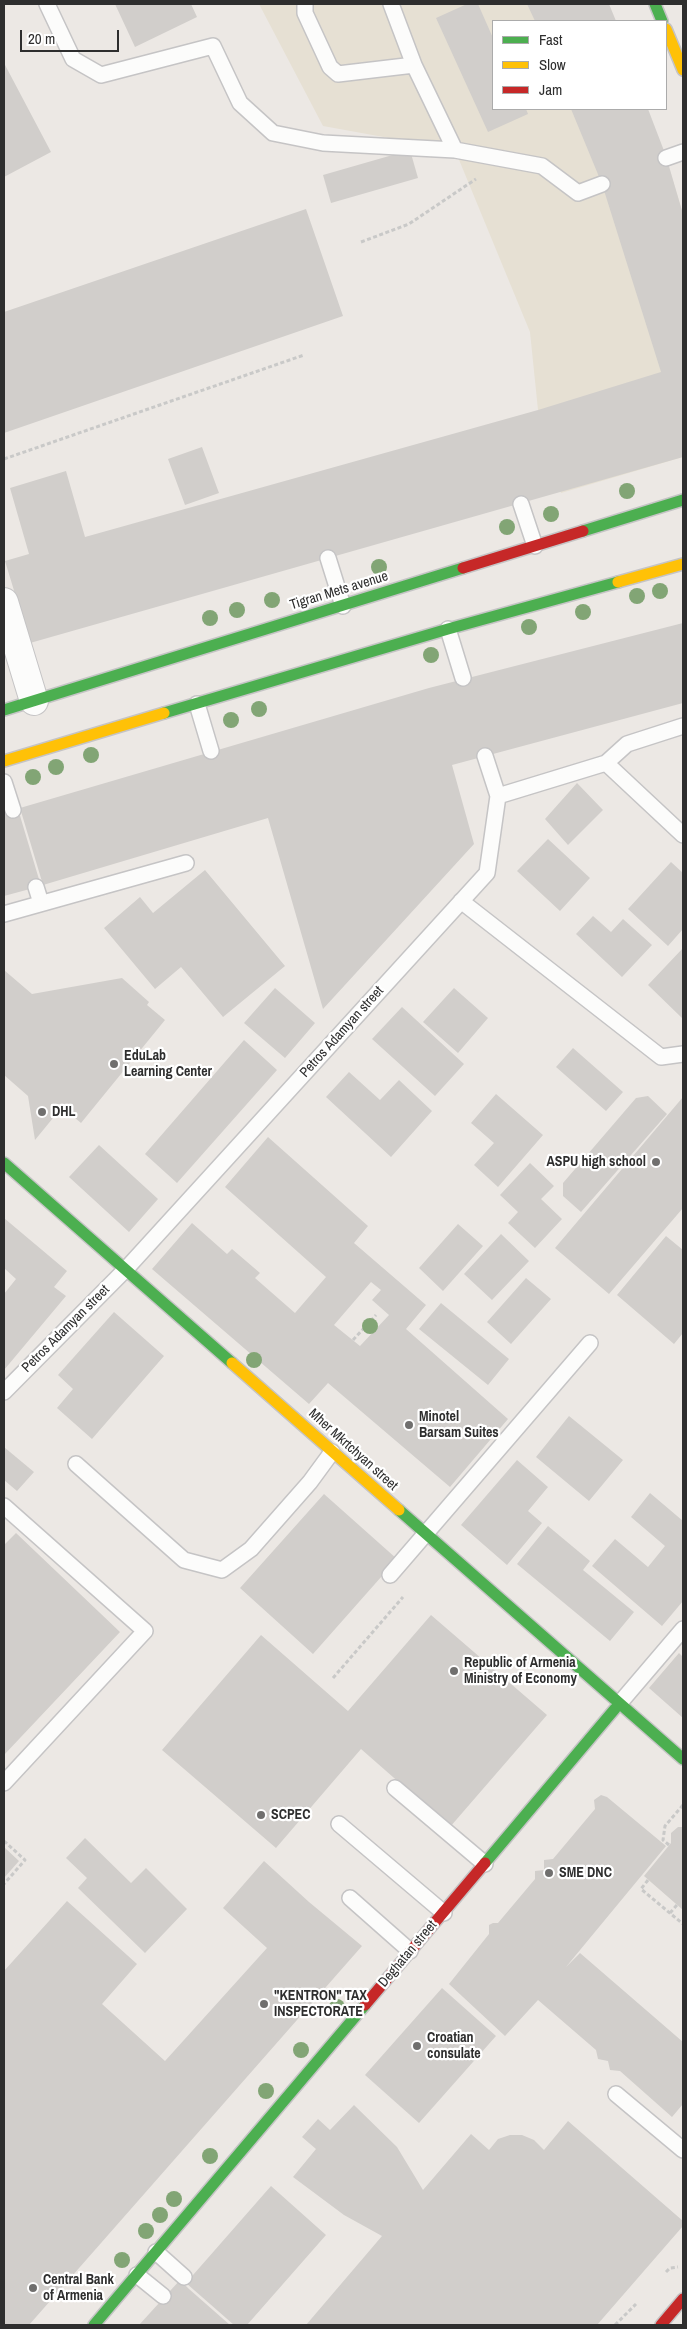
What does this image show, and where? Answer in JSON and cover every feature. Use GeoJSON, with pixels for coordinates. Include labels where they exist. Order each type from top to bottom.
{"type":"FeatureCollection","features":[{"type":"Feature","properties":{"kind":"street"},"geometry":{"type":"LineString","coordinates":[[655,4],[662,20]]}},
{"type":"Feature","properties":{"kind":"street"},"geometry":{"type":"LineString","coordinates":[[667,31],[683,70]]}},
{"type":"Feature","properties":{"kind":"street","name":"Tigran Mets avenue"},"geometry":{"type":"LineString","coordinates":[[4,710],[683,500]]}},
{"type":"Feature","properties":{"kind":"street"},"geometry":{"type":"LineString","coordinates":[[4,761],[448,629],[683,564]]}},
{"type":"Feature","properties":{"kind":"street"},"geometry":{"type":"LineString","coordinates":[[4,602],[34,701]]}},
{"type":"Feature","properties":{"kind":"street","name":"Mher Mkrtchyan street"},"geometry":{"type":"LineString","coordinates":[[4,1163],[683,1759]]}},
{"type":"Feature","properties":{"kind":"street","name":"Deghatan street"},"geometry":{"type":"LineString","coordinates":[[94,2325],[619,1704]]}},
{"type":"Feature","properties":{"kind":"street"},"geometry":{"type":"LineString","coordinates":[[661,2325],[683,2299]]}},
{"type":"Feature","properties":{"kind":"lane"},"geometry":{"type":"LineString","coordinates":[[47,4],[73,59],[101,76],[213,46],[240,103],[273,133],[323,143],[455,150],[542,166],[578,193],[602,184]]}},
{"type":"Feature","properties":{"kind":"lane"},"geometry":{"type":"LineString","coordinates":[[305,4],[305,13],[330,67],[338,74],[414,65]]}},
{"type":"Feature","properties":{"kind":"lane"},"geometry":{"type":"LineString","coordinates":[[391,4],[414,65],[455,150]]}},
{"type":"Feature","properties":{"kind":"lane"},"geometry":{"type":"LineString","coordinates":[[666,158],[683,152]]}},
{"type":"Feature","properties":{"kind":"lane"},"geometry":{"type":"LineString","coordinates":[[521,504],[535,546]]}},
{"type":"Feature","properties":{"kind":"lane"},"geometry":{"type":"LineString","coordinates":[[328,558],[343,606]]}},
{"type":"Feature","properties":{"kind":"lane"},"geometry":{"type":"LineString","coordinates":[[448,629],[463,678]]}},
{"type":"Feature","properties":{"kind":"lane"},"geometry":{"type":"LineString","coordinates":[[197,704],[211,751]]}},
{"type":"Feature","properties":{"kind":"lane"},"geometry":{"type":"LineString","coordinates":[[485,756],[498,796],[606,763],[627,744],[683,726]]}},
{"type":"Feature","properties":{"kind":"lane"},"geometry":{"type":"LineString","coordinates":[[606,763],[683,835]]}},
{"type":"Feature","properties":{"kind":"lane"},"geometry":{"type":"LineString","coordinates":[[4,782],[13,810]]}},
{"type":"Feature","properties":{"kind":"lane","name":"Petros Adamyan street"},"geometry":{"type":"LineString","coordinates":[[4,1392],[126,1269],[487,873],[498,796]]}},
{"type":"Feature","properties":{"kind":"lane"},"geometry":{"type":"LineString","coordinates":[[4,914],[186,863]]}},
{"type":"Feature","properties":{"kind":"lane"},"geometry":{"type":"LineString","coordinates":[[36,887],[41,903]]}},
{"type":"Feature","properties":{"kind":"lane"},"geometry":{"type":"LineString","coordinates":[[461,902],[660,1057],[683,1054]]}},
{"type":"Feature","properties":{"kind":"lane"},"geometry":{"type":"LineString","coordinates":[[390,1575],[590,1343]]}},
{"type":"Feature","properties":{"kind":"lane"},"geometry":{"type":"LineString","coordinates":[[76,1464],[184,1560],[222,1570],[251,1549],[310,1482],[332,1452]]}},
{"type":"Feature","properties":{"kind":"lane"},"geometry":{"type":"LineString","coordinates":[[4,1506],[145,1631],[4,1783]]}},
{"type":"Feature","properties":{"kind":"lane","name":"Deghatan street"},"geometry":{"type":"LineString","coordinates":[[619,1704],[683,1629]]}},
{"type":"Feature","properties":{"kind":"lane"},"geometry":{"type":"LineString","coordinates":[[395,1788],[485,1864]]}},
{"type":"Feature","properties":{"kind":"lane"},"geometry":{"type":"LineString","coordinates":[[339,1824],[444,1913]]}},
{"type":"Feature","properties":{"kind":"lane"},"geometry":{"type":"LineString","coordinates":[[350,1898],[410,1951]]}},
{"type":"Feature","properties":{"kind":"lane"},"geometry":{"type":"LineString","coordinates":[[616,2094],[683,2150]]}},
{"type":"Feature","properties":{"kind":"lane"},"geometry":{"type":"LineString","coordinates":[[156,2252],[184,2277]]}},
{"type":"Feature","properties":{"kind":"lane"},"geometry":{"type":"LineString","coordinates":[[137,2275],[162,2296]]}},
{"type":"Feature","properties":{"kind":"path"},"geometry":{"type":"LineString","coordinates":[[361,242],[409,224],[506,159]]}},
{"type":"Feature","properties":{"kind":"path"},"geometry":{"type":"LineString","coordinates":[[4,459],[304,355]]}},
{"type":"Feature","properties":{"kind":"path"},"geometry":{"type":"LineString","coordinates":[[353,1340],[376,1315]]}},
{"type":"Feature","properties":{"kind":"path"},"geometry":{"type":"LineString","coordinates":[[333,1678],[407,1592]]}},
{"type":"Feature","properties":{"kind":"path"},"geometry":{"type":"LineString","coordinates":[[669,1845],[663,1840],[665,1826],[683,1805]]}},
{"type":"Feature","properties":{"kind":"path"},"geometry":{"type":"LineString","coordinates":[[4,1840],[25,1860],[4,1884]]}},
{"type":"Feature","properties":{"kind":"path"},"geometry":{"type":"LineString","coordinates":[[648,1880],[641,1889],[683,1924]]}},
{"type":"Feature","properties":{"kind":"path"},"geometry":{"type":"LineString","coordinates":[[670,1913],[677,1905]]}},
{"type":"Feature","properties":{"kind":"shaded area"},"geometry":{"type":"Polygon","coordinates":[[[259,4],[607,4],[613,20],[492,20],[492,110],[647,110],[666,158],[683,214],[683,457],[561,493],[538,410],[530,332],[455,150],[323,126],[259,4]]]}},
{"type":"Feature","properties":{"kind":"building"},"geometry":{"type":"Polygon","coordinates":[[[115,4],[191,4],[197,17],[135,47],[115,4]]]}},
{"type":"Feature","properties":{"kind":"building"},"geometry":{"type":"Polygon","coordinates":[[[467,4],[478,4],[492,36],[492,110],[526,110],[528,114],[488,132],[436,18],[467,4]]]}},
{"type":"Feature","properties":{"kind":"building"},"geometry":{"type":"Polygon","coordinates":[[[527,4],[609,4],[616,20],[535,20],[527,4]]]}},
{"type":"Feature","properties":{"kind":"building"},"geometry":{"type":"Polygon","coordinates":[[[4,63],[51,152],[4,177],[4,63]]]}},
{"type":"Feature","properties":{"kind":"building"},"geometry":{"type":"Polygon","coordinates":[[[571,110],[648,110],[666,156],[683,214],[683,457],[30,643],[5,561],[29,554],[10,488],[66,471],[85,537],[538,410],[661,372],[602,184],[571,110]]]}},
{"type":"Feature","properties":{"kind":"building"},"geometry":{"type":"Polygon","coordinates":[[[410,150],[418,178],[331,203],[323,175],[410,150]]]}},
{"type":"Feature","properties":{"kind":"building"},"geometry":{"type":"Polygon","coordinates":[[[306,209],[343,316],[4,433],[4,312],[306,209]]]}},
{"type":"Feature","properties":{"kind":"building"},"geometry":{"type":"Polygon","coordinates":[[[202,447],[219,493],[185,505],[168,459],[202,447]]]}},
{"type":"Feature","properties":{"kind":"building"},"geometry":{"type":"Polygon","coordinates":[[[683,623],[683,703],[452,765],[474,844],[323,1009],[268,818],[43,885],[20,808],[429,688],[683,623]]]}},
{"type":"Feature","properties":{"kind":"building"},"geometry":{"type":"Polygon","coordinates":[[[577,783],[603,810],[568,845],[545,819],[577,783]]]}},
{"type":"Feature","properties":{"kind":"building"},"geometry":{"type":"Polygon","coordinates":[[[18,809],[41,886],[4,896],[4,813],[18,809]]]}},
{"type":"Feature","properties":{"kind":"building"},"geometry":{"type":"Polygon","coordinates":[[[548,839],[590,878],[560,911],[517,871],[548,839]]]}},
{"type":"Feature","properties":{"kind":"building"},"geometry":{"type":"Polygon","coordinates":[[[671,862],[683,873],[683,929],[668,946],[628,909],[671,862]]]}},
{"type":"Feature","properties":{"kind":"building"},"geometry":{"type":"Polygon","coordinates":[[[205,870],[285,966],[223,1017],[181,967],[155,989],[104,928],[140,897],[153,913],[205,870]]]}},
{"type":"Feature","properties":{"kind":"building"},"geometry":{"type":"Polygon","coordinates":[[[593,916],[611,932],[623,919],[652,945],[622,977],[576,934],[593,916]]]}},
{"type":"Feature","properties":{"kind":"building"},"geometry":{"type":"Polygon","coordinates":[[[683,948],[683,1019],[648,985],[683,948]]]}},
{"type":"Feature","properties":{"kind":"building"},"geometry":{"type":"Polygon","coordinates":[[[4,970],[32,994],[122,978],[149,1002],[147,1005],[165,1020],[81,1123],[62,1107],[35,1140],[28,1096],[4,1075],[4,970]]]}},
{"type":"Feature","properties":{"kind":"building"},"geometry":{"type":"Polygon","coordinates":[[[275,988],[315,1023],[285,1058],[244,1023],[275,988]]]}},
{"type":"Feature","properties":{"kind":"building"},"geometry":{"type":"Polygon","coordinates":[[[454,988],[488,1018],[458,1053],[423,1022],[454,988]]]}},
{"type":"Feature","properties":{"kind":"building"},"geometry":{"type":"Polygon","coordinates":[[[402,1007],[464,1064],[435,1096],[372,1039],[402,1007]]]}},
{"type":"Feature","properties":{"kind":"building"},"geometry":{"type":"Polygon","coordinates":[[[244,1040],[277,1070],[177,1183],[145,1154],[244,1040]]]}},
{"type":"Feature","properties":{"kind":"building"},"geometry":{"type":"Polygon","coordinates":[[[573,1048],[623,1092],[606,1111],[556,1067],[573,1048]]]}},
{"type":"Feature","properties":{"kind":"building"},"geometry":{"type":"Polygon","coordinates":[[[349,1072],[380,1100],[399,1080],[432,1111],[391,1157],[326,1097],[349,1072]]]}},
{"type":"Feature","properties":{"kind":"building"},"geometry":{"type":"Polygon","coordinates":[[[496,1094],[543,1135],[498,1187],[474,1165],[494,1143],[471,1123],[496,1094]]]}},
{"type":"Feature","properties":{"kind":"building"},"geometry":{"type":"Polygon","coordinates":[[[648,1096],[667,1114],[581,1212],[563,1196],[563,1183],[636,1098],[648,1096]]]}},
{"type":"Feature","properties":{"kind":"building","name":"ASPU high school"},"geometry":{"type":"Polygon","coordinates":[[[683,1097],[683,1208],[609,1294],[555,1248],[683,1097]]]}},
{"type":"Feature","properties":{"kind":"building"},"geometry":{"type":"Polygon","coordinates":[[[268,1137],[368,1226],[354,1243],[426,1305],[406,1329],[508,1419],[450,1487],[328,1383],[309,1404],[152,1269],[192,1223],[227,1254],[232,1249],[260,1273],[255,1278],[295,1313],[326,1277],[225,1187],[268,1137]],[[371,1282],[334,1325],[360,1346],[389,1315],[372,1300],[381,1290],[371,1282]]]}},
{"type":"Feature","properties":{"kind":"building"},"geometry":{"type":"Polygon","coordinates":[[[99,1145],[158,1199],[129,1232],[69,1177],[99,1145]]]}},
{"type":"Feature","properties":{"kind":"building"},"geometry":{"type":"Polygon","coordinates":[[[530,1163],[554,1186],[541,1199],[562,1219],[535,1248],[508,1223],[518,1212],[500,1195],[530,1163]]]}},
{"type":"Feature","properties":{"kind":"building"},"geometry":{"type":"Polygon","coordinates":[[[4,1218],[67,1271],[54,1287],[66,1296],[4,1370],[4,1294],[16,1279],[4,1268],[4,1218]]]}},
{"type":"Feature","properties":{"kind":"building"},"geometry":{"type":"Polygon","coordinates":[[[458,1224],[483,1246],[443,1291],[419,1268],[458,1224]]]}},
{"type":"Feature","properties":{"kind":"building"},"geometry":{"type":"Polygon","coordinates":[[[501,1234],[529,1261],[492,1300],[464,1274],[501,1234]]]}},
{"type":"Feature","properties":{"kind":"building"},"geometry":{"type":"Polygon","coordinates":[[[666,1236],[683,1250],[683,1333],[674,1344],[617,1295],[666,1236]]]}},
{"type":"Feature","properties":{"kind":"building"},"geometry":{"type":"Polygon","coordinates":[[[526,1278],[551,1299],[511,1344],[487,1322],[526,1278]]]}},
{"type":"Feature","properties":{"kind":"building"},"geometry":{"type":"Polygon","coordinates":[[[441,1303],[509,1359],[488,1385],[419,1329],[441,1303]]]}},
{"type":"Feature","properties":{"kind":"building"},"geometry":{"type":"Polygon","coordinates":[[[114,1312],[164,1356],[92,1439],[57,1408],[73,1389],[58,1375],[114,1312]]]}},
{"type":"Feature","properties":{"kind":"building"},"geometry":{"type":"Polygon","coordinates":[[[569,1416],[623,1460],[589,1501],[536,1457],[569,1416]]]}},
{"type":"Feature","properties":{"kind":"building"},"geometry":{"type":"Polygon","coordinates":[[[4,1447],[34,1472],[17,1491],[4,1480],[4,1447]]]}},
{"type":"Feature","properties":{"kind":"building"},"geometry":{"type":"Polygon","coordinates":[[[517,1460],[548,1487],[528,1511],[542,1523],[507,1565],[461,1525],[517,1460]]]}},
{"type":"Feature","properties":{"kind":"building"},"geometry":{"type":"Polygon","coordinates":[[[650,1493],[683,1521],[683,1601],[662,1626],[592,1566],[615,1539],[648,1567],[665,1546],[631,1517],[650,1493]]]}},
{"type":"Feature","properties":{"kind":"building"},"geometry":{"type":"Polygon","coordinates":[[[324,1494],[397,1559],[313,1654],[240,1588],[324,1494]]]}},
{"type":"Feature","properties":{"kind":"building"},"geometry":{"type":"Polygon","coordinates":[[[548,1526],[590,1561],[583,1570],[634,1612],[610,1641],[517,1564],[548,1526]]]}},
{"type":"Feature","properties":{"kind":"building"},"geometry":{"type":"Polygon","coordinates":[[[16,1533],[120,1632],[4,1755],[4,1545],[16,1533]]]}},
{"type":"Feature","properties":{"kind":"building"},"geometry":{"type":"Polygon","coordinates":[[[431,1615],[547,1715],[450,1827],[361,1749],[276,1848],[162,1750],[261,1635],[348,1711],[431,1615]]]}},
{"type":"Feature","properties":{"kind":"building"},"geometry":{"type":"Polygon","coordinates":[[[679,1653],[683,1657],[683,1718],[649,1688],[679,1653]]]}},
{"type":"Feature","properties":{"kind":"building"},"geometry":{"type":"Polygon","coordinates":[[[601,1795],[607,1797],[666,1846],[566,1967],[580,1953],[683,2042],[683,2104],[672,2117],[620,2071],[610,2070],[608,2061],[598,2059],[596,2050],[538,2000],[505,2036],[449,1984],[489,1934],[489,1925],[498,1923],[535,1879],[535,1871],[544,1870],[544,1860],[553,1859],[595,1809],[594,1800],[601,1795]]]}},
{"type":"Feature","properties":{"kind":"building"},"geometry":{"type":"Polygon","coordinates":[[[678,1827],[683,1827],[683,1910],[644,1876],[671,1843],[671,1833],[678,1827]]]}},
{"type":"Feature","properties":{"kind":"building"},"geometry":{"type":"Polygon","coordinates":[[[85,1838],[131,1883],[146,1868],[187,1909],[145,1953],[78,1888],[87,1878],[66,1858],[85,1838]]]}},
{"type":"Feature","properties":{"kind":"building"},"geometry":{"type":"Polygon","coordinates":[[[4,1847],[19,1861],[4,1878],[4,1847]]]}},
{"type":"Feature","properties":{"kind":"building"},"geometry":{"type":"Polygon","coordinates":[[[264,1861],[362,1946],[29,2325],[4,2325],[4,1971],[67,1901],[137,1964],[102,2004],[165,2061],[267,1948],[223,1908],[264,1861]]]}},
{"type":"Feature","properties":{"kind":"building"},"geometry":{"type":"Polygon","coordinates":[[[442,1988],[496,2036],[419,2123],[365,2075],[442,1988]]]}},
{"type":"Feature","properties":{"kind":"building"},"geometry":{"type":"Polygon","coordinates":[[[354,2105],[397,2147],[423,2190],[471,2134],[489,2150],[498,2139],[510,2135],[522,2135],[534,2140],[544,2150],[568,2121],[683,2221],[683,2226],[597,2325],[306,2325],[382,2236],[344,2215],[293,2177],[316,2149],[302,2137],[318,2119],[330,2130],[354,2105]]]}},
{"type":"Feature","properties":{"kind":"building"},"geometry":{"type":"Polygon","coordinates":[[[271,2186],[326,2235],[247,2325],[234,2325],[186,2283],[271,2186]]]}},
{"type":"Feature","properties":{"kind":"building"},"geometry":{"type":"Polygon","coordinates":[[[180,2280],[189,2289],[230,2325],[139,2325],[180,2280]]]}},
{"type":"Feature","properties":{"kind":"traffic: fast"},"geometry":{"type":"LineString","coordinates":[[655,4],[662,20]]}},
{"type":"Feature","properties":{"kind":"traffic: fast"},"geometry":{"type":"LineString","coordinates":[[583,531],[683,500]]}},
{"type":"Feature","properties":{"kind":"traffic: fast"},"geometry":{"type":"LineString","coordinates":[[4,710],[463,568]]}},
{"type":"Feature","properties":{"kind":"traffic: fast"},"geometry":{"type":"LineString","coordinates":[[164,713],[448,629],[618,582]]}},
{"type":"Feature","properties":{"kind":"traffic: fast"},"geometry":{"type":"LineString","coordinates":[[4,1163],[232,1363]]}},
{"type":"Feature","properties":{"kind":"traffic: fast"},"geometry":{"type":"LineString","coordinates":[[399,1510],[683,1759]]}},
{"type":"Feature","properties":{"kind":"traffic: fast"},"geometry":{"type":"LineString","coordinates":[[485,1863],[619,1704]]}},
{"type":"Feature","properties":{"kind":"traffic: fast"},"geometry":{"type":"LineString","coordinates":[[94,2325],[365,2005]]}},
{"type":"Feature","properties":{"kind":"traffic: slow"},"geometry":{"type":"LineString","coordinates":[[667,31],[683,70]]}},
{"type":"Feature","properties":{"kind":"traffic: slow"},"geometry":{"type":"LineString","coordinates":[[618,582],[683,564]]}},
{"type":"Feature","properties":{"kind":"traffic: slow"},"geometry":{"type":"LineString","coordinates":[[4,761],[164,713]]}},
{"type":"Feature","properties":{"kind":"traffic: slow"},"geometry":{"type":"LineString","coordinates":[[232,1363],[399,1510]]}},
{"type":"Feature","properties":{"kind":"traffic: jam"},"geometry":{"type":"LineString","coordinates":[[463,568],[583,531]]}},
{"type":"Feature","properties":{"kind":"traffic: jam"},"geometry":{"type":"LineString","coordinates":[[365,2005],[485,1863]]}},
{"type":"Feature","properties":{"kind":"traffic: jam"},"geometry":{"type":"LineString","coordinates":[[661,2325],[683,2299]]}},
{"type":"Feature","properties":{"kind":"place","name":"EduLab Learning Center"},"geometry":{"type":"Point","coordinates":[114,1064]}},
{"type":"Feature","properties":{"kind":"place","name":"DHL"},"geometry":{"type":"Point","coordinates":[42,1112]}},
{"type":"Feature","properties":{"kind":"place","name":"ASPU high school"},"geometry":{"type":"Point","coordinates":[656,1162]}},
{"type":"Feature","properties":{"kind":"place","name":"Minotel Barsam Suites"},"geometry":{"type":"Point","coordinates":[409,1425]}},
{"type":"Feature","properties":{"kind":"place","name":"Republic of Armenia Ministry of Economy"},"geometry":{"type":"Point","coordinates":[454,1671]}},
{"type":"Feature","properties":{"kind":"place","name":"SCPEC"},"geometry":{"type":"Point","coordinates":[261,1815]}},
{"type":"Feature","properties":{"kind":"place","name":"SME DNC"},"geometry":{"type":"Point","coordinates":[549,1873]}},
{"type":"Feature","properties":{"kind":"place","name":"\"KENTRON\" TAX INSPECTORATE"},"geometry":{"type":"Point","coordinates":[264,2004]}},
{"type":"Feature","properties":{"kind":"place","name":"Croatian consulate"},"geometry":{"type":"Point","coordinates":[417,2046]}},
{"type":"Feature","properties":{"kind":"place","name":"Central Bank of Armenia"},"geometry":{"type":"Point","coordinates":[33,2288]}}]}
